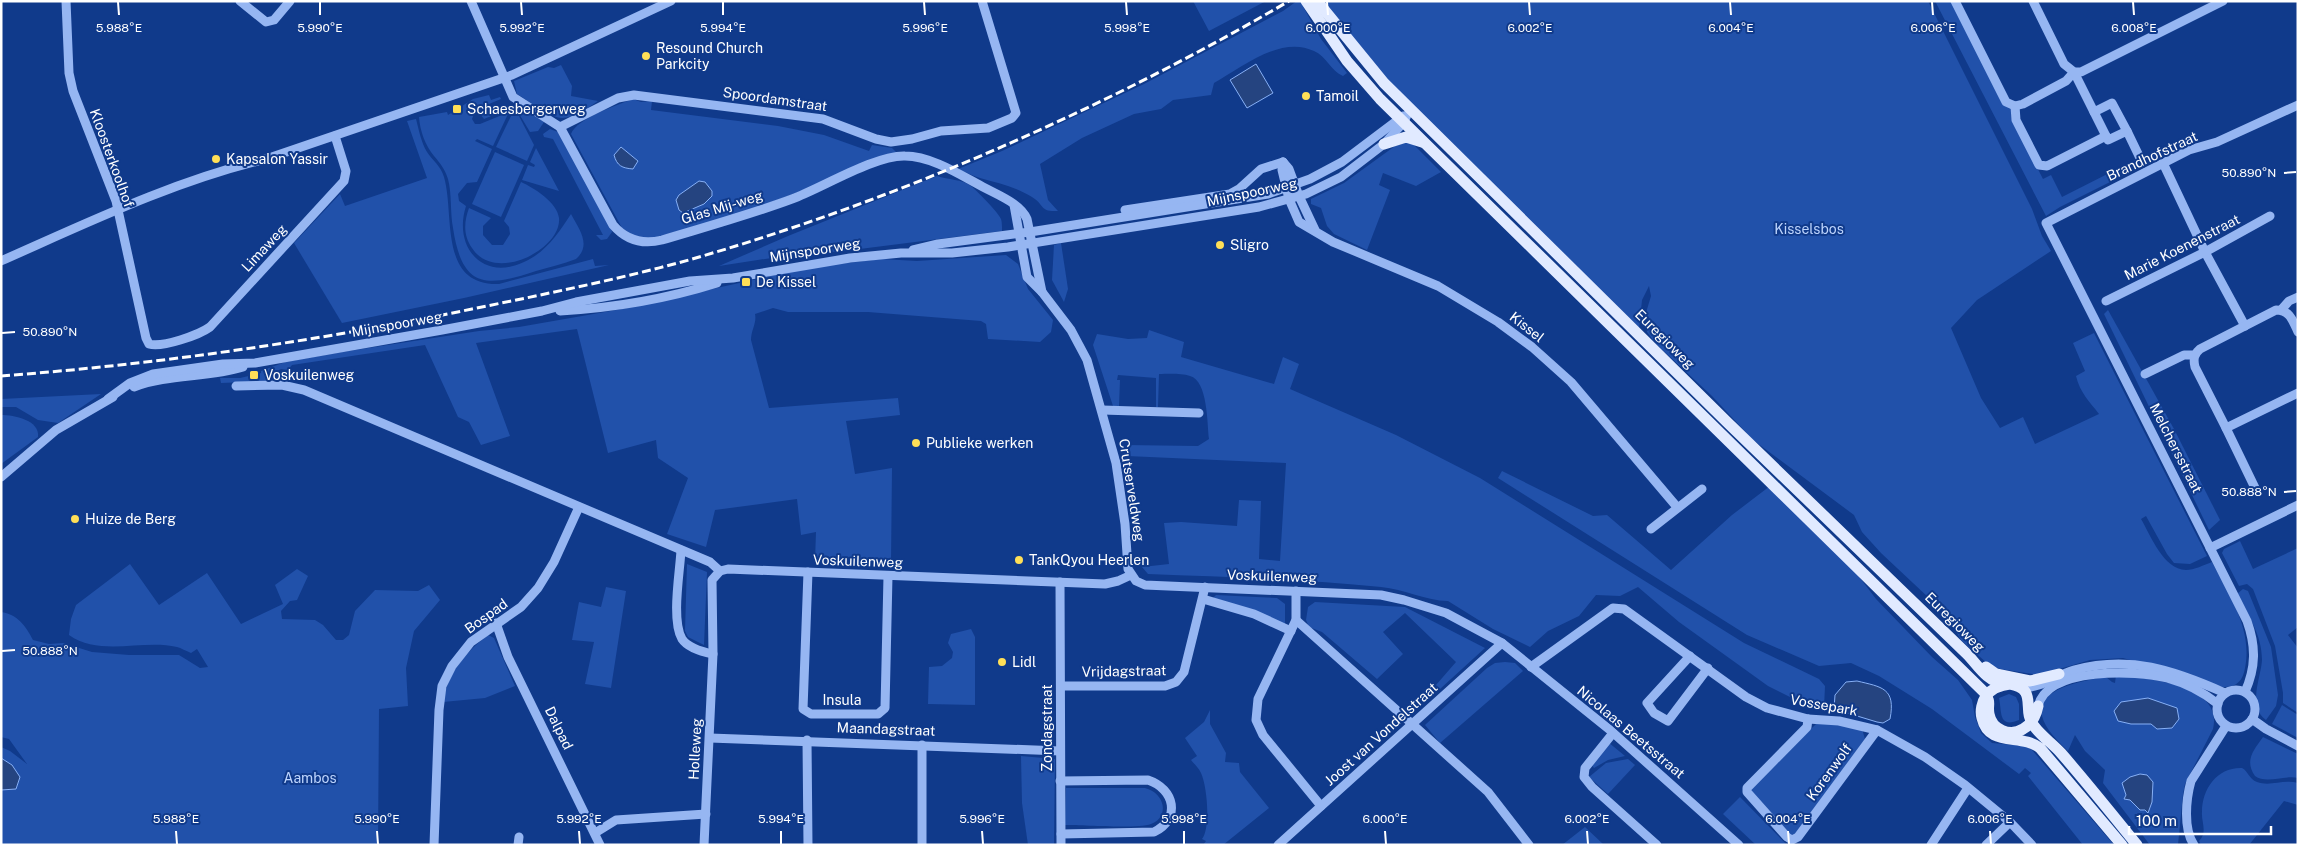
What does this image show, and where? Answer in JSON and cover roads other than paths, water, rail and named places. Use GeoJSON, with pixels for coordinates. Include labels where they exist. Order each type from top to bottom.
{"type":"FeatureCollection","features":[{"type":"Feature","properties":{"kind":"main road","name":"Euregioweg"},"geometry":{"type":"LineString","coordinates":[[1306,1],[1347,61],[1427,144],[1834,543],[1957,667],[1980,698],[1985,700]]}},
{"type":"Feature","properties":{"kind":"main road","name":"Euregioweg"},"geometry":{"type":"LineString","coordinates":[[1317,1],[1371,69],[1713,408],[1968,655],[1986,676],[1994,682],[2020,687]]}},
{"type":"Feature","properties":{"kind":"main road"},"geometry":{"type":"LineString","coordinates":[[1371,69],[1378,84],[1404,118],[1455,160],[1470,168]]}},
{"type":"Feature","properties":{"kind":"main road"},"geometry":{"type":"LineString","coordinates":[[1384,144],[1406,137],[1427,144]]}},
{"type":"Feature","properties":{"kind":"main road"},"geometry":{"type":"LineString","coordinates":[[1968,655],[2000,675],[2030,681],[2059,674]]}},
{"type":"Feature","properties":{"kind":"main road"},"geometry":{"type":"LineString","coordinates":[[2004,684],[1996,687],[1985,700],[1982,714],[1986,728],[1997,738],[2027,740],[2040,748],[2122,845]]}},
{"type":"Feature","properties":{"kind":"main road"},"geometry":{"type":"LineString","coordinates":[[2020,687],[2028,698],[2029,715],[2035,714]]}},
{"type":"Feature","properties":{"kind":"main road"},"geometry":{"type":"LineString","coordinates":[[1985,700],[1990,700],[1991,720],[2002,731],[2018,732],[2035,714]]}},
{"type":"Feature","properties":{"kind":"main road"},"geometry":{"type":"LineString","coordinates":[[2035,714],[2054,745],[2107,806],[2137,845]]}},
{"type":"Feature","properties":{"kind":"street","name":"Kloosterkoolhof"},"geometry":{"type":"LineString","coordinates":[[66,1],[69,73],[73,91],[116,200],[146,338],[149,344],[156,345]]}},
{"type":"Feature","properties":{"kind":"street"},"geometry":{"type":"LineString","coordinates":[[240,1],[266,22],[274,20],[290,1]]}},
{"type":"Feature","properties":{"kind":"street","name":"Glas Mij-weg"},"geometry":{"type":"LineString","coordinates":[[471,1],[513,97],[560,127],[614,225],[622,234],[640,242],[662,240],[775,205],[880,160],[898,156],[915,157],[931,162],[976,183],[1014,205],[1026,216],[1032,244]]}},
{"type":"Feature","properties":{"kind":"street"},"geometry":{"type":"LineString","coordinates":[[1,260],[118,210],[235,167],[266,159],[335,136],[504,77],[563,53],[671,1]]}},
{"type":"Feature","properties":{"kind":"street","name":"Spoordamstraat"},"geometry":{"type":"LineString","coordinates":[[560,127],[622,96],[634,95],[823,119],[879,140],[891,142],[912,139],[941,131],[991,128],[1012,118],[1016,113],[982,1]]}},
{"type":"Feature","properties":{"kind":"street"},"geometry":{"type":"LineString","coordinates":[[1955,1],[2004,99],[2009,104],[2016,106],[2066,81],[2074,72],[2080,72],[2223,1]]}},
{"type":"Feature","properties":{"kind":"street"},"geometry":{"type":"LineString","coordinates":[[2045,1],[2035,4],[2064,64],[2074,72],[2108,140],[2126,131]]}},
{"type":"Feature","properties":{"kind":"street"},"geometry":{"type":"LineString","coordinates":[[2094,112],[2112,103],[2140,158]]}},
{"type":"Feature","properties":{"kind":"street","name":"Brandhofstraat"},"geometry":{"type":"LineString","coordinates":[[2046,223],[2189,150],[2217,142],[2298,105]]}},
{"type":"Feature","properties":{"kind":"street"},"geometry":{"type":"LineString","coordinates":[[2016,106],[2016,120],[2039,164],[2042,166],[2047,166],[2106,136]]}},
{"type":"Feature","properties":{"kind":"street","name":"Mijnspoorweg"},"geometry":{"type":"LineString","coordinates":[[1,477],[56,430],[108,399],[153,378],[223,364],[255,363],[542,311],[593,309],[630,303],[691,291],[733,278],[808,264],[901,253],[952,253],[1020,246],[1247,209],[1299,196],[1341,176],[1384,144],[1404,118]]}},
{"type":"Feature","properties":{"kind":"street","name":"Mijnspoorweg"},"geometry":{"type":"LineString","coordinates":[[901,253],[938,244],[1018,234],[1237,200],[1290,186],[1342,162],[1404,118]]}},
{"type":"Feature","properties":{"kind":"street","name":"Limaweg"},"geometry":{"type":"LineString","coordinates":[[156,345],[189,337],[210,327],[344,181],[346,171],[335,136]]}},
{"type":"Feature","properties":{"kind":"street","name":"Kissel"},"geometry":{"type":"LineString","coordinates":[[1125,210],[1230,194],[1239,189],[1260,169],[1283,162],[1282,170],[1290,186],[1299,196],[1315,230]]}},
{"type":"Feature","properties":{"kind":"street"},"geometry":{"type":"LineString","coordinates":[[2163,163],[2205,252],[2245,326]]}},
{"type":"Feature","properties":{"kind":"street","name":"Kissel"},"geometry":{"type":"LineString","coordinates":[[1290,186],[1288,199],[1299,222],[1333,242],[1438,286],[1498,322],[1532,347],[1570,382],[1677,507]]}},
{"type":"Feature","properties":{"kind":"street"},"geometry":{"type":"LineString","coordinates":[[1014,205],[1018,234]]}},
{"type":"Feature","properties":{"kind":"street","name":"Marie Koenenstraat"},"geometry":{"type":"LineString","coordinates":[[2106,301],[2205,252],[2270,216]]}},
{"type":"Feature","properties":{"kind":"street","name":"Melchersstraat"},"geometry":{"type":"LineString","coordinates":[[2046,223],[2247,621],[2252,639],[2253,667],[2245,692]]}},
{"type":"Feature","properties":{"kind":"street","name":"Crutserveldweg"},"geometry":{"type":"LineString","coordinates":[[1018,234],[1028,277],[1042,292],[1081,346],[1102,410],[1119,480],[1128,566],[1131,575]]}},
{"type":"Feature","properties":{"kind":"street","name":"Crutserveldweg"},"geometry":{"type":"LineString","coordinates":[[1032,244],[1042,292]]}},
{"type":"Feature","properties":{"kind":"street"},"geometry":{"type":"LineString","coordinates":[[2145,374],[2184,355],[2194,355],[2200,349],[2272,312],[2281,310],[2289,301],[2298,297]]}},
{"type":"Feature","properties":{"kind":"street"},"geometry":{"type":"LineString","coordinates":[[2281,310],[2288,314],[2298,332]]}},
{"type":"Feature","properties":{"kind":"street"},"geometry":{"type":"LineString","coordinates":[[2194,355],[2195,367],[2257,492]]}},
{"type":"Feature","properties":{"kind":"street"},"geometry":{"type":"LineString","coordinates":[[236,386],[282,385],[304,390],[710,562],[720,571]]}},
{"type":"Feature","properties":{"kind":"street"},"geometry":{"type":"LineString","coordinates":[[2226,428],[2298,393]]}},
{"type":"Feature","properties":{"kind":"street"},"geometry":{"type":"LineString","coordinates":[[1102,410],[1200,413]]}},
{"type":"Feature","properties":{"kind":"street"},"geometry":{"type":"LineString","coordinates":[[1651,529],[1702,489]]}},
{"type":"Feature","properties":{"kind":"street"},"geometry":{"type":"LineString","coordinates":[[2210,548],[2298,505]]}},
{"type":"Feature","properties":{"kind":"street","name":"Bospad"},"geometry":{"type":"LineString","coordinates":[[434,845],[438,710],[442,686],[452,666],[471,642],[521,607],[538,588],[554,562],[578,507]]}},
{"type":"Feature","properties":{"kind":"street"},"geometry":{"type":"LineString","coordinates":[[681,550],[677,624],[682,640],[702,652],[713,654]]}},
{"type":"Feature","properties":{"kind":"street","name":"Voskuilenweg"},"geometry":{"type":"LineString","coordinates":[[720,571],[728,569],[1109,583],[1131,575],[1136,581],[1145,585],[1381,595],[1404,600],[1454,617],[1502,643]]}},
{"type":"Feature","properties":{"kind":"street","name":"Holleweg"},"geometry":{"type":"LineString","coordinates":[[704,845],[713,654],[712,580],[720,571]]}},
{"type":"Feature","properties":{"kind":"street","name":"Insula"},"geometry":{"type":"LineString","coordinates":[[808,572],[803,709],[811,714],[878,714],[884,708],[888,576]]}},
{"type":"Feature","properties":{"kind":"street","name":"Zondagstraat"},"geometry":{"type":"LineString","coordinates":[[1060,582],[1061,845]]}},
{"type":"Feature","properties":{"kind":"street","name":"Vrijdagstraat"},"geometry":{"type":"LineString","coordinates":[[1060,686],[1165,686],[1176,682],[1184,672],[1205,587]]}},
{"type":"Feature","properties":{"kind":"street"},"geometry":{"type":"LineString","coordinates":[[1296,591],[1296,620],[1258,699],[1256,720],[1262,735],[1321,806]]}},
{"type":"Feature","properties":{"kind":"street"},"geometry":{"type":"LineString","coordinates":[[1203,599],[1254,614],[1291,631]]}},
{"type":"Feature","properties":{"kind":"street","name":"Vossepark"},"geometry":{"type":"LineString","coordinates":[[1531,667],[1613,608],[1624,609],[1746,697],[1767,708],[1808,719],[1839,722],[1877,730],[1925,757],[2010,822],[2032,845]]}},
{"type":"Feature","properties":{"kind":"street"},"geometry":{"type":"LineString","coordinates":[[1296,620],[1488,792],[1530,845]]}},
{"type":"Feature","properties":{"kind":"street","name":"Dalpad"},"geometry":{"type":"LineString","coordinates":[[496,623],[508,657],[600,845]]}},
{"type":"Feature","properties":{"kind":"street","name":"Nicolaas Beetsstraat"},"geometry":{"type":"LineString","coordinates":[[1502,643],[1613,733],[1740,845]]}},
{"type":"Feature","properties":{"kind":"street","name":"Joost van Vondelstraat"},"geometry":{"type":"LineString","coordinates":[[1278,845],[1502,643]]}},
{"type":"Feature","properties":{"kind":"street"},"geometry":{"type":"LineString","coordinates":[[1690,656],[1647,703],[1654,712],[1668,721],[1708,668]]}},
{"type":"Feature","properties":{"kind":"street"},"geometry":{"type":"LineString","coordinates":[[2020,687],[2038,686],[2059,674],[2102,664],[2129,664],[2183,675],[2225,693]]}},
{"type":"Feature","properties":{"kind":"street"},"geometry":{"type":"LineString","coordinates":[[2035,714],[2040,699],[2047,690],[2065,682],[2095,674],[2121,672],[2168,678],[2208,695],[2218,704]]}},
{"type":"Feature","properties":{"kind":"street"},"geometry":{"type":"LineString","coordinates":[[2234,690],[2245,692],[2255,704],[2255,714],[2252,720],[2238,728],[2226,726],[2219,717],[2218,704],[2225,693],[2234,690]]}},
{"type":"Feature","properties":{"kind":"street","name":"Korenwolf"},"geometry":{"type":"LineString","coordinates":[[1808,719],[1807,727],[1747,788],[1746,792],[1787,837],[1792,840],[1798,837],[1877,730]]}},
{"type":"Feature","properties":{"kind":"street"},"geometry":{"type":"LineString","coordinates":[[2252,720],[2298,746]]}},
{"type":"Feature","properties":{"kind":"street"},"geometry":{"type":"LineString","coordinates":[[2192,844],[2186,810],[2191,781],[2226,726]]}},
{"type":"Feature","properties":{"kind":"street"},"geometry":{"type":"LineString","coordinates":[[1613,733],[1585,768],[1584,777],[1592,787],[1657,845]]}},
{"type":"Feature","properties":{"kind":"street","name":"Maandagstraat"},"geometry":{"type":"LineString","coordinates":[[710,738],[807,740],[1060,751]]}},
{"type":"Feature","properties":{"kind":"street"},"geometry":{"type":"LineString","coordinates":[[807,740],[808,845]]}},
{"type":"Feature","properties":{"kind":"street"},"geometry":{"type":"LineString","coordinates":[[922,745],[922,845]]}},
{"type":"Feature","properties":{"kind":"street"},"geometry":{"type":"LineString","coordinates":[[1060,781],[1148,780],[1161,785],[1166,790],[1171,804],[1169,819],[1163,828],[1154,832],[1061,834]]}},
{"type":"Feature","properties":{"kind":"street"},"geometry":{"type":"LineString","coordinates":[[1931,845],[1968,788]]}},
{"type":"Feature","properties":{"kind":"street"},"geometry":{"type":"LineString","coordinates":[[595,833],[616,820],[706,814]]}},
{"type":"Feature","properties":{"kind":"street"},"geometry":{"type":"LineString","coordinates":[[1986,845],[2010,822]]}},
{"type":"Feature","properties":{"kind":"railway"},"geometry":{"type":"LineString","coordinates":[[1,376],[120,365],[296,341],[498,304],[678,263],[756,240],[835,213],[992,151],[1069,117],[1144,80],[1289,1]]}},
{"type":"Feature","properties":{"kind":"place","name":"Resound Church Parkcity"},"geometry":{"type":"Point","coordinates":[646,56]}},
{"type":"Feature","properties":{"kind":"place","name":"Tamoil"},"geometry":{"type":"Point","coordinates":[1306,96]}},
{"type":"Feature","properties":{"kind":"place","name":"Schaesbergerweg"},"geometry":{"type":"Point","coordinates":[457,109]}},
{"type":"Feature","properties":{"kind":"place","name":"Kapsalon Yassir"},"geometry":{"type":"Point","coordinates":[216,159]}},
{"type":"Feature","properties":{"kind":"place","name":"Sligro"},"geometry":{"type":"Point","coordinates":[1220,245]}},
{"type":"Feature","properties":{"kind":"place","name":"De Kissel"},"geometry":{"type":"Point","coordinates":[746,282]}},
{"type":"Feature","properties":{"kind":"place","name":"Voskuilenweg"},"geometry":{"type":"Point","coordinates":[254,375]}},
{"type":"Feature","properties":{"kind":"place","name":"Publieke werken"},"geometry":{"type":"Point","coordinates":[916,443]}},
{"type":"Feature","properties":{"kind":"place","name":"Huize de Berg"},"geometry":{"type":"Point","coordinates":[75,519]}},
{"type":"Feature","properties":{"kind":"place","name":"TankQyou Heerlen"},"geometry":{"type":"Point","coordinates":[1019,560]}},
{"type":"Feature","properties":{"kind":"place","name":"Lidl"},"geometry":{"type":"Point","coordinates":[1002,662]}},
{"type":"Feature","properties":{"kind":"park label","name":"Kisselsbos"},"geometry":{"type":"Point","coordinates":[1809,229]}},
{"type":"Feature","properties":{"kind":"park label","name":"Aambos"},"geometry":{"type":"Point","coordinates":[310,778]}}]}
